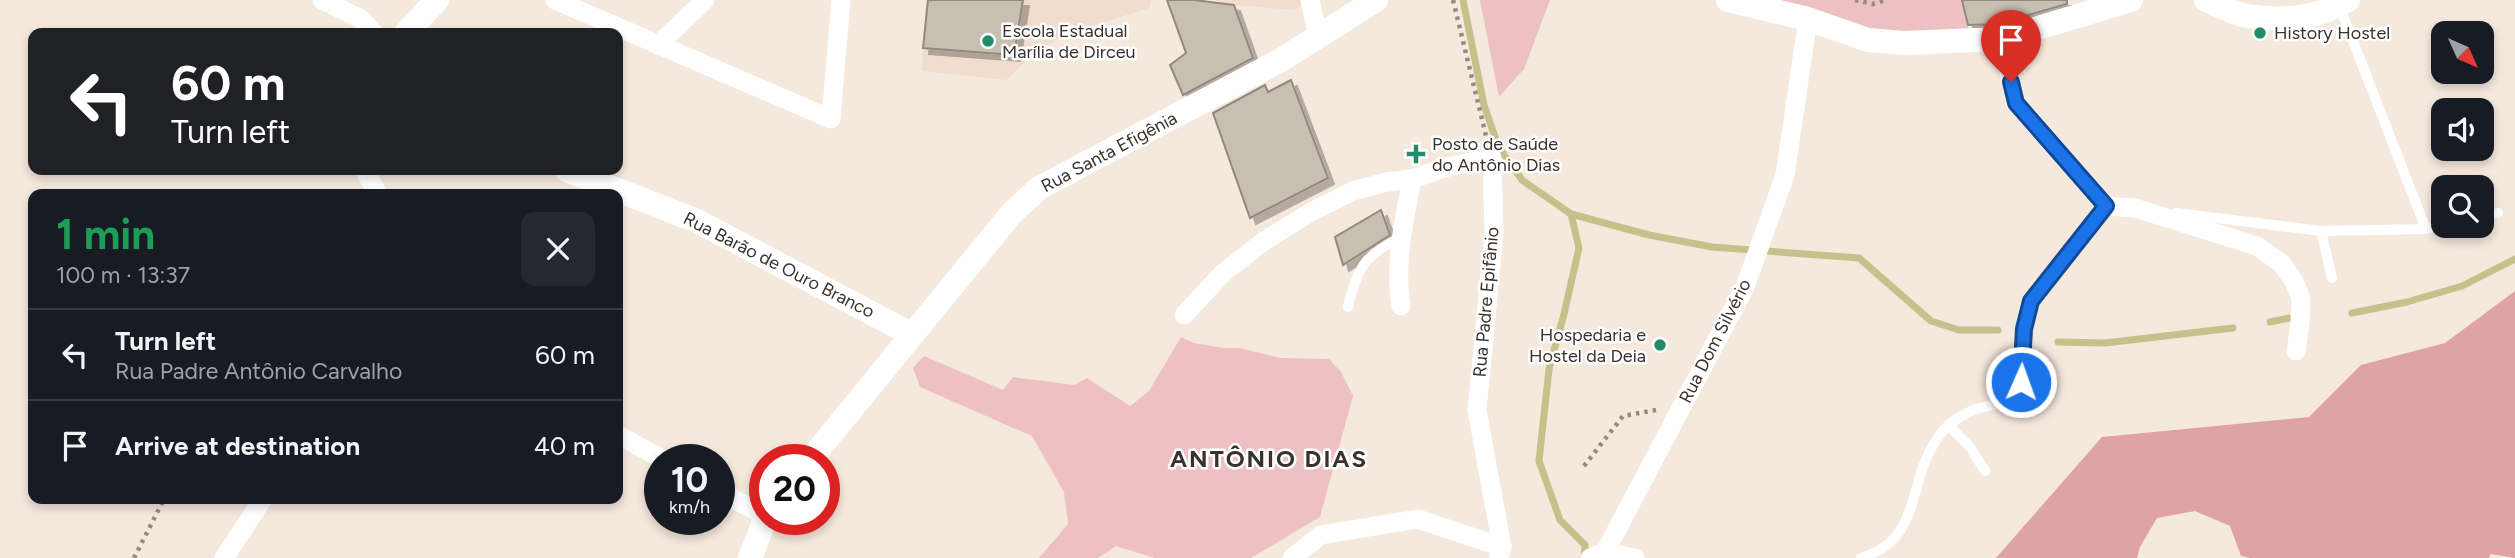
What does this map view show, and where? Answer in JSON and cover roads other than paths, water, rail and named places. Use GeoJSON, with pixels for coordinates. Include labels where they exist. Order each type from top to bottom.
{"type":"FeatureCollection","features":[{"type":"Feature","properties":{"kind":"street"},"geometry":{"type":"LineString","coordinates":[[322,0],[361,19],[369,28]]}},
{"type":"Feature","properties":{"kind":"street"},"geometry":{"type":"LineString","coordinates":[[411,28],[438,0]]}},
{"type":"Feature","properties":{"kind":"street"},"geometry":{"type":"LineString","coordinates":[[555,0],[620,28]]}},
{"type":"Feature","properties":{"kind":"street"},"geometry":{"type":"LineString","coordinates":[[659,45],[705,0]]}},
{"type":"Feature","properties":{"kind":"street"},"geometry":{"type":"LineString","coordinates":[[623,29],[831,119],[841,0]]}},
{"type":"Feature","properties":{"kind":"street"},"geometry":{"type":"LineString","coordinates":[[1310,0],[1318,37]]}},
{"type":"Feature","properties":{"kind":"street","name":"Rua Santa Efigênia"},"geometry":{"type":"LineString","coordinates":[[823,444],[1011,214],[1039,188],[1280,60],[1376,0]]}},
{"type":"Feature","properties":{"kind":"street"},"geometry":{"type":"LineString","coordinates":[[1728,0],[1808,19],[1868,40],[1904,43],[2001,39],[2131,0]]}},
{"type":"Feature","properties":{"kind":"street"},"geometry":{"type":"LineString","coordinates":[[2206,0],[2245,16],[2304,18],[2343,3]]}},
{"type":"Feature","properties":{"kind":"street","name":"Rua Dom Silvério"},"geometry":{"type":"LineString","coordinates":[[1598,555],[1745,287],[1786,175],[1808,19]]}},
{"type":"Feature","properties":{"kind":"street"},"geometry":{"type":"LineString","coordinates":[[2001,39],[2016,103],[2106,206],[2135,208],[2258,246],[2282,264],[2294,281],[2301,298],[2296,351]]}},
{"type":"Feature","properties":{"kind":"street","name":"Rua Padre Epifânio"},"geometry":{"type":"LineString","coordinates":[[1412,179],[1451,166],[1492,158],[1494,234],[1477,410],[1500,553]]}},
{"type":"Feature","properties":{"kind":"street","name":"Rua Barão de Ouro Branco"},"geometry":{"type":"LineString","coordinates":[[579,175],[616,189]]}},
{"type":"Feature","properties":{"kind":"street"},"geometry":{"type":"LineString","coordinates":[[1184,315],[1222,274],[1264,241],[1311,212],[1353,191],[1385,181],[1412,179],[1398,274],[1401,306]]}},
{"type":"Feature","properties":{"kind":"street","name":"Rua Barão de Ouro Branco"},"geometry":{"type":"LineString","coordinates":[[623,192],[697,220],[911,334]]}},
{"type":"Feature","properties":{"kind":"street"},"geometry":{"type":"LineString","coordinates":[[623,438],[644,449]]}},
{"type":"Feature","properties":{"kind":"street"},"geometry":{"type":"LineString","coordinates":[[224,558],[260,504]]}},
{"type":"Feature","properties":{"kind":"street"},"geometry":{"type":"LineString","coordinates":[[1292,558],[1321,535],[1418,519],[1500,553]]}},
{"type":"Feature","properties":{"kind":"street"},"geometry":{"type":"LineString","coordinates":[[750,558],[758,535]]}},
{"type":"Feature","properties":{"kind":"street"},"geometry":{"type":"LineString","coordinates":[[1598,555],[1635,558]]}},
{"type":"Feature","properties":{"kind":"lane"},"geometry":{"type":"LineString","coordinates":[[2343,3],[2426,229]]}},
{"type":"Feature","properties":{"kind":"lane"},"geometry":{"type":"LineString","coordinates":[[1861,558],[1882,550],[1903,528],[1928,454],[1948,425],[1976,409],[2003,402],[2017,392],[2021,382],[2024,329],[2031,301],[2106,206]]}},
{"type":"Feature","properties":{"kind":"lane"},"geometry":{"type":"LineString","coordinates":[[2135,208],[2321,231],[2431,228]]}},
{"type":"Feature","properties":{"kind":"lane"},"geometry":{"type":"LineString","coordinates":[[2494,214],[2498,213]]}},
{"type":"Feature","properties":{"kind":"lane"},"geometry":{"type":"LineString","coordinates":[[2321,231],[2332,278]]}},
{"type":"Feature","properties":{"kind":"lane"},"geometry":{"type":"LineString","coordinates":[[1348,307],[1354,281],[1367,259],[1402,237]]}},
{"type":"Feature","properties":{"kind":"lane"},"geometry":{"type":"LineString","coordinates":[[1948,425],[1970,447],[1985,471]]}},
{"type":"Feature","properties":{"kind":"waterway"},"geometry":{"type":"LineString","coordinates":[[1463,0],[1484,105],[1498,146],[1522,180],[1571,214],[1649,235],[1712,247],[1859,258],[1931,321],[1959,330],[1998,330]]}},
{"type":"Feature","properties":{"kind":"waterway"},"geometry":{"type":"LineString","coordinates":[[1571,214],[1579,248],[1549,369],[1539,461],[1560,520],[1585,545],[1584,557]]}},
{"type":"Feature","properties":{"kind":"waterway"},"geometry":{"type":"LineString","coordinates":[[2352,313],[2407,302],[2462,286],[2515,259]]}},
{"type":"Feature","properties":{"kind":"waterway"},"geometry":{"type":"LineString","coordinates":[[2270,322],[2289,318]]}},
{"type":"Feature","properties":{"kind":"waterway"},"geometry":{"type":"LineString","coordinates":[[2058,342],[2105,343],[2233,328]]}},
{"type":"Feature","properties":{"kind":"place","name":"History Hostel"},"geometry":{"type":"Point","coordinates":[2260,33]}},
{"type":"Feature","properties":{"kind":"place","name":"Escola Estadual Marília de Dirceu"},"geometry":{"type":"Point","coordinates":[988,41]}},
{"type":"Feature","properties":{"kind":"place","name":"Posto de Saúde do Antônio Dias"},"geometry":{"type":"Point","coordinates":[1416,154]}},
{"type":"Feature","properties":{"kind":"place","name":"Hospedaria e Hostel da Deia"},"geometry":{"type":"Point","coordinates":[1660,345]}},
{"type":"Feature","properties":{"kind":"district","name":"ANTÔNIO DIAS"},"geometry":{"type":"Point","coordinates":[1269,458]}}]}
